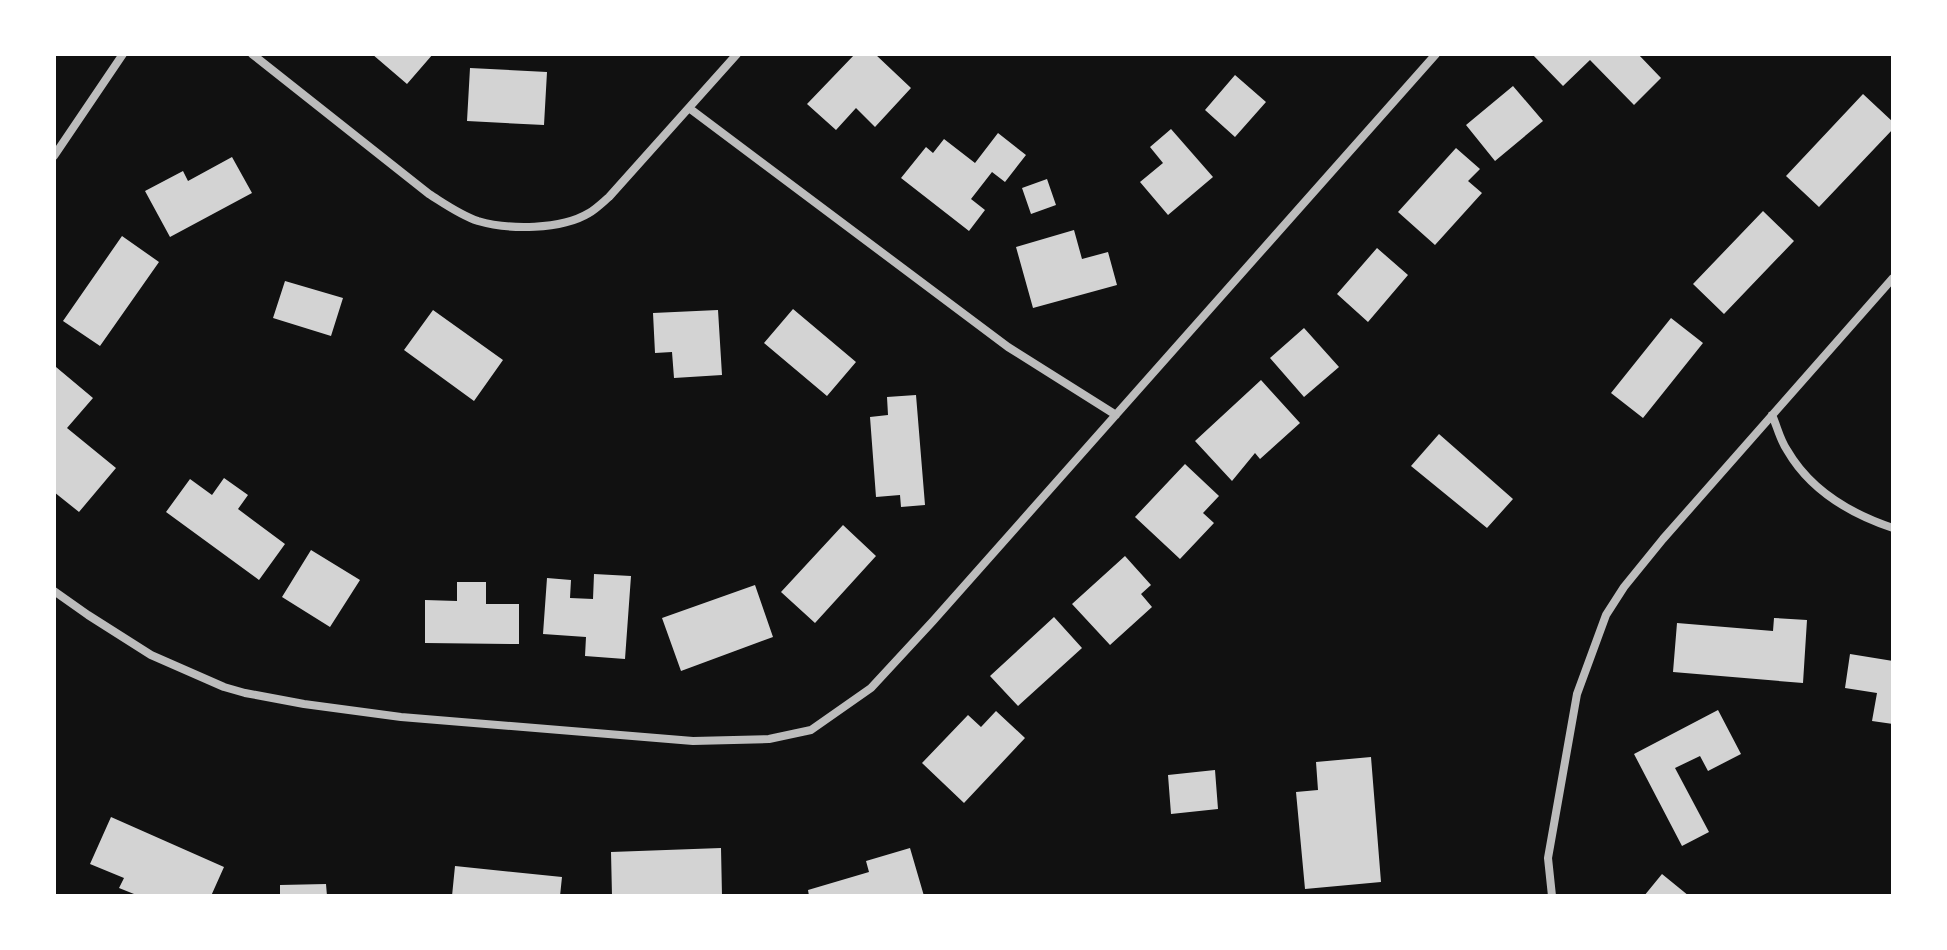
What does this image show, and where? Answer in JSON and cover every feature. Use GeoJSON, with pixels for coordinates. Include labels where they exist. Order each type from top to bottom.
{"type":"FeatureCollection","features":[{"type":"Feature","properties":{"kind":"street"},"geometry":{"type":"LineString","coordinates":[[54,156],[123,54]]}},
{"type":"Feature","properties":{"kind":"street"},"geometry":{"type":"LineString","coordinates":[[252,54],[429,194],[460,213],[479,221],[536,227],[587,214],[609,197],[737,54]]}},
{"type":"Feature","properties":{"kind":"street"},"geometry":{"type":"LineString","coordinates":[[54,591],[151,655],[224,687],[304,704],[417,718],[693,741],[769,739],[811,730],[871,688],[933,621],[1436,54]]}},
{"type":"Feature","properties":{"kind":"street"},"geometry":{"type":"LineString","coordinates":[[689,108],[1008,347],[1116,415]]}},
{"type":"Feature","properties":{"kind":"street"},"geometry":{"type":"LineString","coordinates":[[1552,896],[1548,858],[1577,694],[1606,615],[1663,539],[1893,278]]}},
{"type":"Feature","properties":{"kind":"street"},"geometry":{"type":"LineString","coordinates":[[1772,415],[1785,448],[1812,483],[1830,498],[1866,519],[1893,528]]}},
{"type":"Feature","properties":{"kind":"building"},"geometry":{"type":"Polygon","coordinates":[[[372,54],[433,54],[407,84],[372,54]]]}},
{"type":"Feature","properties":{"kind":"building"},"geometry":{"type":"Polygon","coordinates":[[[855,54],[875,54],[911,88],[875,127],[856,108],[836,130],[807,104],[855,54]]]}},
{"type":"Feature","properties":{"kind":"building"},"geometry":{"type":"Polygon","coordinates":[[[1532,54],[1638,54],[1661,78],[1634,105],[1590,60],[1563,86],[1532,54]]]}},
{"type":"Feature","properties":{"kind":"building"},"geometry":{"type":"Polygon","coordinates":[[[470,68],[547,72],[544,125],[467,121],[470,68]]]}},
{"type":"Feature","properties":{"kind":"building"},"geometry":{"type":"Polygon","coordinates":[[[1235,75],[1266,102],[1235,137],[1205,110],[1235,75]]]}},
{"type":"Feature","properties":{"kind":"building"},"geometry":{"type":"Polygon","coordinates":[[[1513,86],[1543,121],[1495,161],[1466,125],[1513,86]]]}},
{"type":"Feature","properties":{"kind":"building"},"geometry":{"type":"Polygon","coordinates":[[[1863,94],[1893,122],[1893,129],[1819,207],[1786,176],[1863,94]]]}},
{"type":"Feature","properties":{"kind":"building"},"geometry":{"type":"Polygon","coordinates":[[[1171,129],[1213,177],[1168,215],[1140,182],[1163,163],[1150,147],[1171,129]]]}},
{"type":"Feature","properties":{"kind":"building"},"geometry":{"type":"Polygon","coordinates":[[[998,133],[1026,155],[1005,182],[992,172],[971,199],[985,210],[969,231],[901,178],[926,147],[933,153],[944,139],[975,163],[998,133]]]}},
{"type":"Feature","properties":{"kind":"building"},"geometry":{"type":"Polygon","coordinates":[[[1456,148],[1480,169],[1468,181],[1482,193],[1435,245],[1398,212],[1456,148]]]}},
{"type":"Feature","properties":{"kind":"building"},"geometry":{"type":"Polygon","coordinates":[[[232,157],[252,193],[170,237],[145,191],[183,171],[188,181],[232,157]]]}},
{"type":"Feature","properties":{"kind":"building"},"geometry":{"type":"Polygon","coordinates":[[[1047,179],[1056,205],[1031,214],[1022,188],[1047,179]]]}},
{"type":"Feature","properties":{"kind":"building"},"geometry":{"type":"Polygon","coordinates":[[[1763,211],[1794,241],[1724,314],[1693,284],[1763,211]]]}},
{"type":"Feature","properties":{"kind":"building"},"geometry":{"type":"Polygon","coordinates":[[[1074,230],[1082,259],[1108,252],[1117,285],[1033,308],[1016,247],[1074,230]]]}},
{"type":"Feature","properties":{"kind":"building"},"geometry":{"type":"Polygon","coordinates":[[[122,236],[159,262],[100,346],[63,321],[122,236]]]}},
{"type":"Feature","properties":{"kind":"building"},"geometry":{"type":"Polygon","coordinates":[[[1377,248],[1408,275],[1368,322],[1337,294],[1377,248]]]}},
{"type":"Feature","properties":{"kind":"building"},"geometry":{"type":"Polygon","coordinates":[[[285,281],[343,298],[331,336],[273,318],[285,281]]]}},
{"type":"Feature","properties":{"kind":"building"},"geometry":{"type":"Polygon","coordinates":[[[793,309],[856,362],[827,396],[764,343],[793,309]]]}},
{"type":"Feature","properties":{"kind":"building"},"geometry":{"type":"Polygon","coordinates":[[[433,310],[503,360],[474,401],[404,350],[433,310]]]}},
{"type":"Feature","properties":{"kind":"building"},"geometry":{"type":"Polygon","coordinates":[[[718,310],[722,375],[674,378],[672,352],[655,353],[653,313],[718,310]]]}},
{"type":"Feature","properties":{"kind":"building"},"geometry":{"type":"Polygon","coordinates":[[[1671,318],[1703,343],[1643,418],[1611,393],[1671,318]]]}},
{"type":"Feature","properties":{"kind":"building"},"geometry":{"type":"Polygon","coordinates":[[[1304,328],[1339,367],[1304,397],[1270,358],[1304,328]]]}},
{"type":"Feature","properties":{"kind":"building"},"geometry":{"type":"Polygon","coordinates":[[[56,367],[93,398],[67,428],[116,468],[79,512],[54,492],[56,367]]]}},
{"type":"Feature","properties":{"kind":"building"},"geometry":{"type":"Polygon","coordinates":[[[1261,380],[1300,423],[1260,459],[1255,453],[1232,481],[1195,441],[1261,380]]]}},
{"type":"Feature","properties":{"kind":"building"},"geometry":{"type":"Polygon","coordinates":[[[916,395],[925,505],[901,507],[900,495],[876,497],[870,417],[888,415],[887,397],[916,395]]]}},
{"type":"Feature","properties":{"kind":"building"},"geometry":{"type":"Polygon","coordinates":[[[1439,434],[1513,499],[1487,528],[1411,466],[1439,434]]]}},
{"type":"Feature","properties":{"kind":"building"},"geometry":{"type":"Polygon","coordinates":[[[1185,464],[1219,496],[1203,513],[1214,523],[1180,559],[1135,517],[1185,464]]]}},
{"type":"Feature","properties":{"kind":"building"},"geometry":{"type":"Polygon","coordinates":[[[224,478],[248,495],[238,509],[285,544],[259,580],[166,512],[190,479],[212,495],[224,478]]]}},
{"type":"Feature","properties":{"kind":"building"},"geometry":{"type":"Polygon","coordinates":[[[843,525],[876,556],[815,623],[781,592],[843,525]]]}},
{"type":"Feature","properties":{"kind":"building"},"geometry":{"type":"Polygon","coordinates":[[[311,550],[360,580],[330,627],[282,597],[311,550]]]}},
{"type":"Feature","properties":{"kind":"building"},"geometry":{"type":"Polygon","coordinates":[[[1125,556],[1151,585],[1141,594],[1152,607],[1110,645],[1072,604],[1125,556]]]}},
{"type":"Feature","properties":{"kind":"building"},"geometry":{"type":"Polygon","coordinates":[[[594,574],[631,576],[625,659],[585,656],[586,637],[543,634],[547,578],[571,580],[570,598],[593,599],[594,574]]]}},
{"type":"Feature","properties":{"kind":"building"},"geometry":{"type":"Polygon","coordinates":[[[457,582],[486,582],[486,604],[519,604],[519,644],[425,643],[425,600],[457,601],[457,582]]]}},
{"type":"Feature","properties":{"kind":"building"},"geometry":{"type":"Polygon","coordinates":[[[755,585],[773,637],[681,671],[662,618],[755,585]]]}},
{"type":"Feature","properties":{"kind":"building"},"geometry":{"type":"Polygon","coordinates":[[[1054,617],[1082,648],[1018,706],[990,676],[1054,617]]]}},
{"type":"Feature","properties":{"kind":"building"},"geometry":{"type":"Polygon","coordinates":[[[1774,618],[1807,620],[1803,683],[1673,672],[1677,623],[1773,631],[1774,618]]]}},
{"type":"Feature","properties":{"kind":"building"},"geometry":{"type":"Polygon","coordinates":[[[1850,654],[1893,661],[1893,724],[1872,721],[1877,693],[1845,688],[1850,654]]]}},
{"type":"Feature","properties":{"kind":"building"},"geometry":{"type":"Polygon","coordinates":[[[1718,710],[1741,754],[1708,771],[1700,756],[1675,768],[1709,832],[1682,846],[1634,754],[1718,710]]]}},
{"type":"Feature","properties":{"kind":"building"},"geometry":{"type":"Polygon","coordinates":[[[996,711],[1025,738],[964,803],[922,763],[968,715],[981,727],[996,711]]]}},
{"type":"Feature","properties":{"kind":"building"},"geometry":{"type":"Polygon","coordinates":[[[1371,757],[1381,882],[1305,889],[1296,792],[1318,790],[1316,762],[1371,757]]]}},
{"type":"Feature","properties":{"kind":"building"},"geometry":{"type":"Polygon","coordinates":[[[1215,770],[1218,809],[1171,814],[1168,775],[1215,770]]]}},
{"type":"Feature","properties":{"kind":"building"},"geometry":{"type":"Polygon","coordinates":[[[111,817],[224,867],[211,896],[139,896],[119,888],[124,878],[90,864],[111,817]]]}},
{"type":"Feature","properties":{"kind":"building"},"geometry":{"type":"Polygon","coordinates":[[[721,848],[722,896],[612,896],[611,852],[721,848]]]}},
{"type":"Feature","properties":{"kind":"building"},"geometry":{"type":"Polygon","coordinates":[[[910,848],[924,896],[809,896],[808,890],[869,872],[866,861],[910,848]]]}},
{"type":"Feature","properties":{"kind":"building"},"geometry":{"type":"Polygon","coordinates":[[[455,866],[562,877],[560,896],[452,896],[455,866]]]}},
{"type":"Feature","properties":{"kind":"building"},"geometry":{"type":"Polygon","coordinates":[[[1662,874],[1689,896],[1644,896],[1662,874]]]}},
{"type":"Feature","properties":{"kind":"building"},"geometry":{"type":"Polygon","coordinates":[[[326,884],[327,896],[280,896],[280,885],[326,884]]]}}]}
